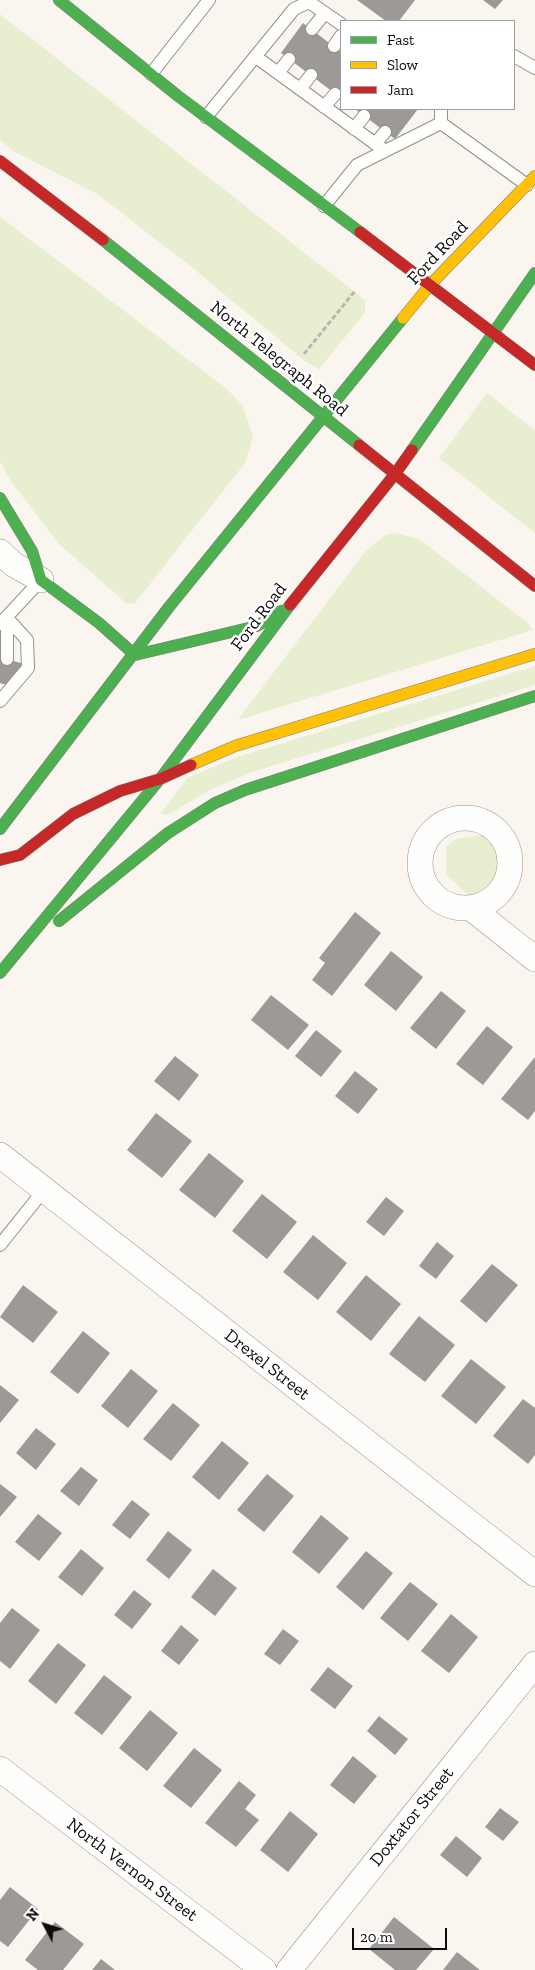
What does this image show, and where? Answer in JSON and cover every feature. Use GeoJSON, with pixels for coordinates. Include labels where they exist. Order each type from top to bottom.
{"type":"FeatureCollection","features":[{"type":"Feature","properties":{"kind":"main road"},"geometry":{"type":"LineString","coordinates":[[60,0],[206,117],[495,333],[535,366]]}},
{"type":"Feature","properties":{"kind":"main road","name":"North Telegraph Road"},"geometry":{"type":"LineString","coordinates":[[0,161],[93,232],[535,586]]}},
{"type":"Feature","properties":{"kind":"main road","name":"Ford Road"},"geometry":{"type":"LineString","coordinates":[[0,829],[5,813],[135,655],[176,600],[430,285],[531,181]]}},
{"type":"Feature","properties":{"kind":"main road","name":"Ford Road"},"geometry":{"type":"LineString","coordinates":[[0,973],[160,778],[289,606],[395,474],[535,273]]}},
{"type":"Feature","properties":{"kind":"main road"},"geometry":{"type":"LineString","coordinates":[[0,498],[32,551],[41,580],[98,623],[135,655],[257,626],[289,606]]}},
{"type":"Feature","properties":{"kind":"main road"},"geometry":{"type":"LineString","coordinates":[[0,860],[20,855],[72,814],[120,791],[160,778],[235,746],[535,654]]}},
{"type":"Feature","properties":{"kind":"main road"},"geometry":{"type":"LineString","coordinates":[[13,958],[168,833],[214,803],[245,790],[535,696]]}},
{"type":"Feature","properties":{"kind":"street"},"geometry":{"type":"LineString","coordinates":[[0,552],[13,564],[41,580]]}},
{"type":"Feature","properties":{"kind":"street"},"geometry":{"type":"LineString","coordinates":[[472,908],[535,959]]}},
{"type":"Feature","properties":{"kind":"street","name":"Drexel Street"},"geometry":{"type":"LineString","coordinates":[[0,1155],[535,1574]]}},
{"type":"Feature","properties":{"kind":"street","name":"Doxtator Street"},"geometry":{"type":"LineString","coordinates":[[289,1970],[535,1664]]}},
{"type":"Feature","properties":{"kind":"street","name":"North Vernon Street"},"geometry":{"type":"LineString","coordinates":[[0,1769],[264,1970]]}},
{"type":"Feature","properties":{"kind":"lane"},"geometry":{"type":"LineString","coordinates":[[151,74],[209,0]]}},
{"type":"Feature","properties":{"kind":"lane"},"geometry":{"type":"LineString","coordinates":[[206,117],[294,9],[309,2],[340,23]]}},
{"type":"Feature","properties":{"kind":"lane"},"geometry":{"type":"LineString","coordinates":[[312,29],[325,13]]}},
{"type":"Feature","properties":{"kind":"lane"},"geometry":{"type":"LineString","coordinates":[[256,57],[379,147]]}},
{"type":"Feature","properties":{"kind":"lane"},"geometry":{"type":"LineString","coordinates":[[515,57],[535,68]]}},
{"type":"Feature","properties":{"kind":"lane"},"geometry":{"type":"LineString","coordinates":[[278,73],[289,59]]}},
{"type":"Feature","properties":{"kind":"lane"},"geometry":{"type":"LineString","coordinates":[[300,89],[311,75]]}},
{"type":"Feature","properties":{"kind":"lane"},"geometry":{"type":"LineString","coordinates":[[324,107],[335,94]]}},
{"type":"Feature","properties":{"kind":"lane"},"geometry":{"type":"LineString","coordinates":[[441,110],[441,123]]}},
{"type":"Feature","properties":{"kind":"lane"},"geometry":{"type":"LineString","coordinates":[[354,129],[364,116]]}},
{"type":"Feature","properties":{"kind":"lane"},"geometry":{"type":"LineString","coordinates":[[324,206],[357,165],[379,147],[441,123]]}},
{"type":"Feature","properties":{"kind":"lane"},"geometry":{"type":"LineString","coordinates":[[441,123],[531,181]]}},
{"type":"Feature","properties":{"kind":"lane"},"geometry":{"type":"LineString","coordinates":[[379,147],[385,132]]}},
{"type":"Feature","properties":{"kind":"lane"},"geometry":{"type":"LineString","coordinates":[[0,636],[4,621],[41,580]]}},
{"type":"Feature","properties":{"kind":"lane"},"geometry":{"type":"LineString","coordinates":[[4,621],[7,659]]}},
{"type":"Feature","properties":{"kind":"lane"},"geometry":{"type":"LineString","coordinates":[[0,701],[28,668],[27,640],[4,621]]}},
{"type":"Feature","properties":{"kind":"lane"},"geometry":{"type":"LineString","coordinates":[[0,1245],[44,1190]]}},
{"type":"Feature","properties":{"kind":"path"},"geometry":{"type":"LineString","coordinates":[[304,354],[355,291]]}},
{"type":"Feature","properties":{"kind":"green space"},"geometry":{"type":"Polygon","coordinates":[[[0,14],[365,300],[365,313],[319,369],[306,362],[189,265],[97,194],[15,152],[0,140],[0,14]]]}},
{"type":"Feature","properties":{"kind":"green space"},"geometry":{"type":"Polygon","coordinates":[[[0,217],[226,388],[243,406],[253,437],[245,463],[135,603],[127,604],[58,543],[13,484],[0,462],[0,217]]]}},
{"type":"Feature","properties":{"kind":"green space"},"geometry":{"type":"Polygon","coordinates":[[[487,393],[535,430],[535,533],[439,458],[487,393]]]}},
{"type":"Feature","properties":{"kind":"green space"},"geometry":{"type":"Polygon","coordinates":[[[396,533],[419,539],[528,623],[533,630],[241,719],[239,718],[365,552],[385,535],[396,533]]]}},
{"type":"Feature","properties":{"kind":"green space"},"geometry":{"type":"Polygon","coordinates":[[[535,666],[535,685],[252,772],[210,790],[171,813],[164,815],[161,813],[187,778],[237,757],[535,666]]]}},
{"type":"Feature","properties":{"kind":"green space"},"geometry":{"type":"Polygon","coordinates":[[[481,835],[493,845],[500,865],[489,895],[482,900],[472,899],[446,874],[446,847],[456,839],[481,835]]]}},
{"type":"Feature","properties":{"kind":"building"},"geometry":{"type":"Polygon","coordinates":[[[357,0],[415,0],[400,20],[385,20],[357,0]]]}},
{"type":"Feature","properties":{"kind":"building"},"geometry":{"type":"Polygon","coordinates":[[[483,0],[503,0],[495,9],[483,0]]]}},
{"type":"Feature","properties":{"kind":"building"},"geometry":{"type":"Polygon","coordinates":[[[303,23],[340,51],[340,97],[281,53],[303,23]]]}},
{"type":"Feature","properties":{"kind":"building"},"geometry":{"type":"Polygon","coordinates":[[[356,110],[417,110],[395,139],[356,110]]]}},
{"type":"Feature","properties":{"kind":"building"},"geometry":{"type":"Polygon","coordinates":[[[0,657],[24,664],[7,685],[0,683],[0,657]]]}},
{"type":"Feature","properties":{"kind":"building"},"geometry":{"type":"Polygon","coordinates":[[[355,912],[381,933],[332,996],[312,980],[325,963],[319,958],[355,912]]]}},
{"type":"Feature","properties":{"kind":"building"},"geometry":{"type":"Polygon","coordinates":[[[391,951],[423,977],[396,1011],[364,985],[391,951]]]}},
{"type":"Feature","properties":{"kind":"building"},"geometry":{"type":"Polygon","coordinates":[[[441,991],[466,1011],[436,1049],[410,1028],[441,991]]]}},
{"type":"Feature","properties":{"kind":"building"},"geometry":{"type":"Polygon","coordinates":[[[271,995],[309,1025],[288,1050],[251,1020],[271,995]]]}},
{"type":"Feature","properties":{"kind":"building"},"geometry":{"type":"Polygon","coordinates":[[[487,1026],[513,1047],[483,1085],[456,1064],[487,1026]]]}},
{"type":"Feature","properties":{"kind":"building"},"geometry":{"type":"Polygon","coordinates":[[[316,1030],[342,1051],[321,1077],[295,1056],[316,1030]]]}},
{"type":"Feature","properties":{"kind":"building"},"geometry":{"type":"Polygon","coordinates":[[[175,1056],[199,1075],[179,1101],[154,1081],[175,1056]]]}},
{"type":"Feature","properties":{"kind":"building"},"geometry":{"type":"Polygon","coordinates":[[[535,1057],[535,1111],[528,1120],[501,1099],[535,1057]]]}},
{"type":"Feature","properties":{"kind":"building"},"geometry":{"type":"Polygon","coordinates":[[[355,1071],[378,1089],[358,1114],[335,1096],[355,1071]]]}},
{"type":"Feature","properties":{"kind":"building"},"geometry":{"type":"Polygon","coordinates":[[[156,1113],[192,1141],[162,1178],[127,1150],[156,1113]]]}},
{"type":"Feature","properties":{"kind":"building"},"geometry":{"type":"Polygon","coordinates":[[[209,1153],[244,1181],[215,1218],[179,1190],[209,1153]]]}},
{"type":"Feature","properties":{"kind":"building"},"geometry":{"type":"Polygon","coordinates":[[[262,1194],[297,1222],[267,1259],[232,1231],[262,1194]]]}},
{"type":"Feature","properties":{"kind":"building"},"geometry":{"type":"Polygon","coordinates":[[[386,1197],[404,1211],[384,1236],[366,1222],[386,1197]]]}},
{"type":"Feature","properties":{"kind":"building"},"geometry":{"type":"Polygon","coordinates":[[[313,1235],[347,1263],[318,1300],[283,1272],[313,1235]]]}},
{"type":"Feature","properties":{"kind":"building"},"geometry":{"type":"Polygon","coordinates":[[[437,1242],[454,1256],[436,1279],[419,1266],[437,1242]]]}},
{"type":"Feature","properties":{"kind":"building"},"geometry":{"type":"Polygon","coordinates":[[[492,1264],[518,1285],[486,1323],[460,1301],[492,1264]]]}},
{"type":"Feature","properties":{"kind":"building"},"geometry":{"type":"Polygon","coordinates":[[[366,1275],[401,1304],[371,1341],[336,1312],[366,1275]]]}},
{"type":"Feature","properties":{"kind":"building"},"geometry":{"type":"Polygon","coordinates":[[[23,1285],[58,1312],[33,1343],[0,1317],[23,1285]]]}},
{"type":"Feature","properties":{"kind":"building"},"geometry":{"type":"Polygon","coordinates":[[[419,1316],[455,1345],[425,1382],[389,1354],[419,1316]]]}},
{"type":"Feature","properties":{"kind":"building"},"geometry":{"type":"Polygon","coordinates":[[[83,1331],[110,1353],[78,1394],[50,1372],[83,1331]]]}},
{"type":"Feature","properties":{"kind":"building"},"geometry":{"type":"Polygon","coordinates":[[[471,1359],[506,1387],[476,1424],[441,1396],[471,1359]]]}},
{"type":"Feature","properties":{"kind":"building"},"geometry":{"type":"Polygon","coordinates":[[[131,1369],[158,1391],[128,1428],[101,1406],[131,1369]]]}},
{"type":"Feature","properties":{"kind":"building"},"geometry":{"type":"Polygon","coordinates":[[[0,1385],[19,1400],[0,1423],[0,1385]]]}},
{"type":"Feature","properties":{"kind":"building"},"geometry":{"type":"Polygon","coordinates":[[[523,1399],[535,1408],[535,1455],[528,1464],[493,1436],[523,1399]]]}},
{"type":"Feature","properties":{"kind":"building"},"geometry":{"type":"Polygon","coordinates":[[[173,1403],[200,1425],[171,1461],[143,1439],[173,1403]]]}},
{"type":"Feature","properties":{"kind":"building"},"geometry":{"type":"Polygon","coordinates":[[[36,1428],[56,1444],[36,1470],[16,1453],[36,1428]]]}},
{"type":"Feature","properties":{"kind":"building"},"geometry":{"type":"Polygon","coordinates":[[[222,1441],[249,1463],[219,1500],[192,1477],[222,1441]]]}},
{"type":"Feature","properties":{"kind":"building"},"geometry":{"type":"Polygon","coordinates":[[[81,1467],[98,1480],[79,1506],[60,1491],[81,1467]]]}},
{"type":"Feature","properties":{"kind":"building"},"geometry":{"type":"Polygon","coordinates":[[[267,1474],[294,1496],[264,1532],[237,1510],[267,1474]]]}},
{"type":"Feature","properties":{"kind":"building"},"geometry":{"type":"Polygon","coordinates":[[[0,1484],[17,1497],[0,1517],[0,1484]]]}},
{"type":"Feature","properties":{"kind":"building"},"geometry":{"type":"Polygon","coordinates":[[[132,1500],[150,1514],[130,1539],[112,1525],[132,1500]]]}},
{"type":"Feature","properties":{"kind":"building"},"geometry":{"type":"Polygon","coordinates":[[[38,1514],[62,1533],[39,1561],[15,1542],[38,1514]]]}},
{"type":"Feature","properties":{"kind":"building"},"geometry":{"type":"Polygon","coordinates":[[[321,1515],[349,1538],[319,1574],[292,1552],[321,1515]]]}},
{"type":"Feature","properties":{"kind":"building"},"geometry":{"type":"Polygon","coordinates":[[[168,1531],[192,1550],[169,1579],[146,1560],[168,1531]]]}},
{"type":"Feature","properties":{"kind":"building"},"geometry":{"type":"Polygon","coordinates":[[[81,1549],[104,1568],[82,1596],[58,1577],[81,1549]]]}},
{"type":"Feature","properties":{"kind":"building"},"geometry":{"type":"Polygon","coordinates":[[[366,1551],[393,1573],[363,1610],[336,1587],[366,1551]]]}},
{"type":"Feature","properties":{"kind":"building"},"geometry":{"type":"Polygon","coordinates":[[[213,1569],[237,1588],[215,1616],[191,1597],[213,1569]]]}},
{"type":"Feature","properties":{"kind":"building"},"geometry":{"type":"Polygon","coordinates":[[[410,1582],[438,1604],[408,1641],[380,1618],[410,1582]]]}},
{"type":"Feature","properties":{"kind":"building"},"geometry":{"type":"Polygon","coordinates":[[[134,1590],[152,1604],[132,1629],[114,1615],[134,1590]]]}},
{"type":"Feature","properties":{"kind":"building"},"geometry":{"type":"Polygon","coordinates":[[[12,1608],[40,1630],[10,1669],[0,1661],[0,1623],[12,1608]]]}},
{"type":"Feature","properties":{"kind":"building"},"geometry":{"type":"Polygon","coordinates":[[[451,1614],[478,1637],[449,1673],[421,1651],[451,1614]]]}},
{"type":"Feature","properties":{"kind":"building"},"geometry":{"type":"Polygon","coordinates":[[[181,1625],[199,1640],[179,1665],[161,1651],[181,1625]]]}},
{"type":"Feature","properties":{"kind":"building"},"geometry":{"type":"Polygon","coordinates":[[[283,1629],[299,1641],[280,1665],[264,1654],[283,1629]]]}},
{"type":"Feature","properties":{"kind":"building"},"geometry":{"type":"Polygon","coordinates":[[[58,1643],[86,1665],[56,1704],[28,1681],[58,1643]]]}},
{"type":"Feature","properties":{"kind":"building"},"geometry":{"type":"Polygon","coordinates":[[[328,1667],[353,1686],[335,1709],[310,1690],[328,1667]]]}},
{"type":"Feature","properties":{"kind":"building"},"geometry":{"type":"Polygon","coordinates":[[[104,1675],[132,1697],[102,1735],[74,1713],[104,1675]]]}},
{"type":"Feature","properties":{"kind":"building"},"geometry":{"type":"Polygon","coordinates":[[[150,1710],[178,1733],[147,1771],[119,1748],[150,1710]]]}},
{"type":"Feature","properties":{"kind":"building"},"geometry":{"type":"Polygon","coordinates":[[[379,1716],[408,1739],[395,1755],[367,1731],[379,1716]]]}},
{"type":"Feature","properties":{"kind":"building"},"geometry":{"type":"Polygon","coordinates":[[[194,1748],[222,1770],[191,1808],[163,1786],[194,1748]]]}},
{"type":"Feature","properties":{"kind":"building"},"geometry":{"type":"Polygon","coordinates":[[[353,1756],[377,1776],[354,1804],[330,1785],[353,1756]]]}},
{"type":"Feature","properties":{"kind":"building"},"geometry":{"type":"Polygon","coordinates":[[[239,1781],[256,1795],[245,1809],[259,1820],[236,1847],[205,1823],[239,1781]]]}},
{"type":"Feature","properties":{"kind":"building"},"geometry":{"type":"Polygon","coordinates":[[[500,1808],[519,1822],[503,1841],[485,1827],[500,1808]]]}},
{"type":"Feature","properties":{"kind":"building"},"geometry":{"type":"Polygon","coordinates":[[[290,1811],[318,1834],[288,1872],[260,1850],[290,1811]]]}},
{"type":"Feature","properties":{"kind":"building"},"geometry":{"type":"Polygon","coordinates":[[[456,1836],[482,1858],[467,1877],[440,1855],[456,1836]]]}},
{"type":"Feature","properties":{"kind":"building"},"geometry":{"type":"Polygon","coordinates":[[[10,1887],[38,1909],[8,1947],[0,1941],[0,1900],[10,1887]]]}},
{"type":"Feature","properties":{"kind":"building"},"geometry":{"type":"Polygon","coordinates":[[[394,1917],[434,1949],[416,1970],[395,1970],[369,1949],[394,1917]]]}},
{"type":"Feature","properties":{"kind":"building"},"geometry":{"type":"Polygon","coordinates":[[[55,1922],[84,1944],[63,1970],[38,1970],[25,1960],[55,1922]]]}},
{"type":"Feature","properties":{"kind":"building"},"geometry":{"type":"Polygon","coordinates":[[[457,1952],[480,1970],[443,1970],[457,1952]]]}},
{"type":"Feature","properties":{"kind":"building"},"geometry":{"type":"Polygon","coordinates":[[[101,1959],[115,1970],[92,1970],[101,1959]]]}},
{"type":"Feature","properties":{"kind":"traffic: fast"},"geometry":{"type":"LineString","coordinates":[[59,0],[178,96],[360,232]]}},
{"type":"Feature","properties":{"kind":"traffic: fast"},"geometry":{"type":"LineString","coordinates":[[103,240],[359,445]]}},
{"type":"Feature","properties":{"kind":"traffic: fast"},"geometry":{"type":"LineString","coordinates":[[412,450],[535,273]]}},
{"type":"Feature","properties":{"kind":"traffic: fast"},"geometry":{"type":"LineString","coordinates":[[0,829],[169,607],[403,318]]}},
{"type":"Feature","properties":{"kind":"traffic: fast"},"geometry":{"type":"LineString","coordinates":[[0,498],[32,551],[41,580],[99,623],[135,655]]}},
{"type":"Feature","properties":{"kind":"traffic: fast"},"geometry":{"type":"LineString","coordinates":[[0,973],[160,779],[290,605]]}},
{"type":"Feature","properties":{"kind":"traffic: fast"},"geometry":{"type":"LineString","coordinates":[[135,655],[257,626],[281,611]]}},
{"type":"Feature","properties":{"kind":"traffic: fast"},"geometry":{"type":"LineString","coordinates":[[59,921],[168,833],[215,803],[245,790],[535,696]]}},
{"type":"Feature","properties":{"kind":"traffic: slow"},"geometry":{"type":"LineString","coordinates":[[403,318],[430,285],[535,176]]}},
{"type":"Feature","properties":{"kind":"traffic: slow"},"geometry":{"type":"LineString","coordinates":[[191,765],[235,746],[535,654]]}},
{"type":"Feature","properties":{"kind":"traffic: jam"},"geometry":{"type":"LineString","coordinates":[[0,161],[103,240]]}},
{"type":"Feature","properties":{"kind":"traffic: jam"},"geometry":{"type":"LineString","coordinates":[[360,232],[535,365]]}},
{"type":"Feature","properties":{"kind":"traffic: jam"},"geometry":{"type":"LineString","coordinates":[[359,445],[535,586]]}},
{"type":"Feature","properties":{"kind":"traffic: jam"},"geometry":{"type":"LineString","coordinates":[[290,605],[412,450]]}},
{"type":"Feature","properties":{"kind":"traffic: jam"},"geometry":{"type":"LineString","coordinates":[[0,860],[20,855],[73,814],[120,791],[160,779],[191,765]]}}]}
